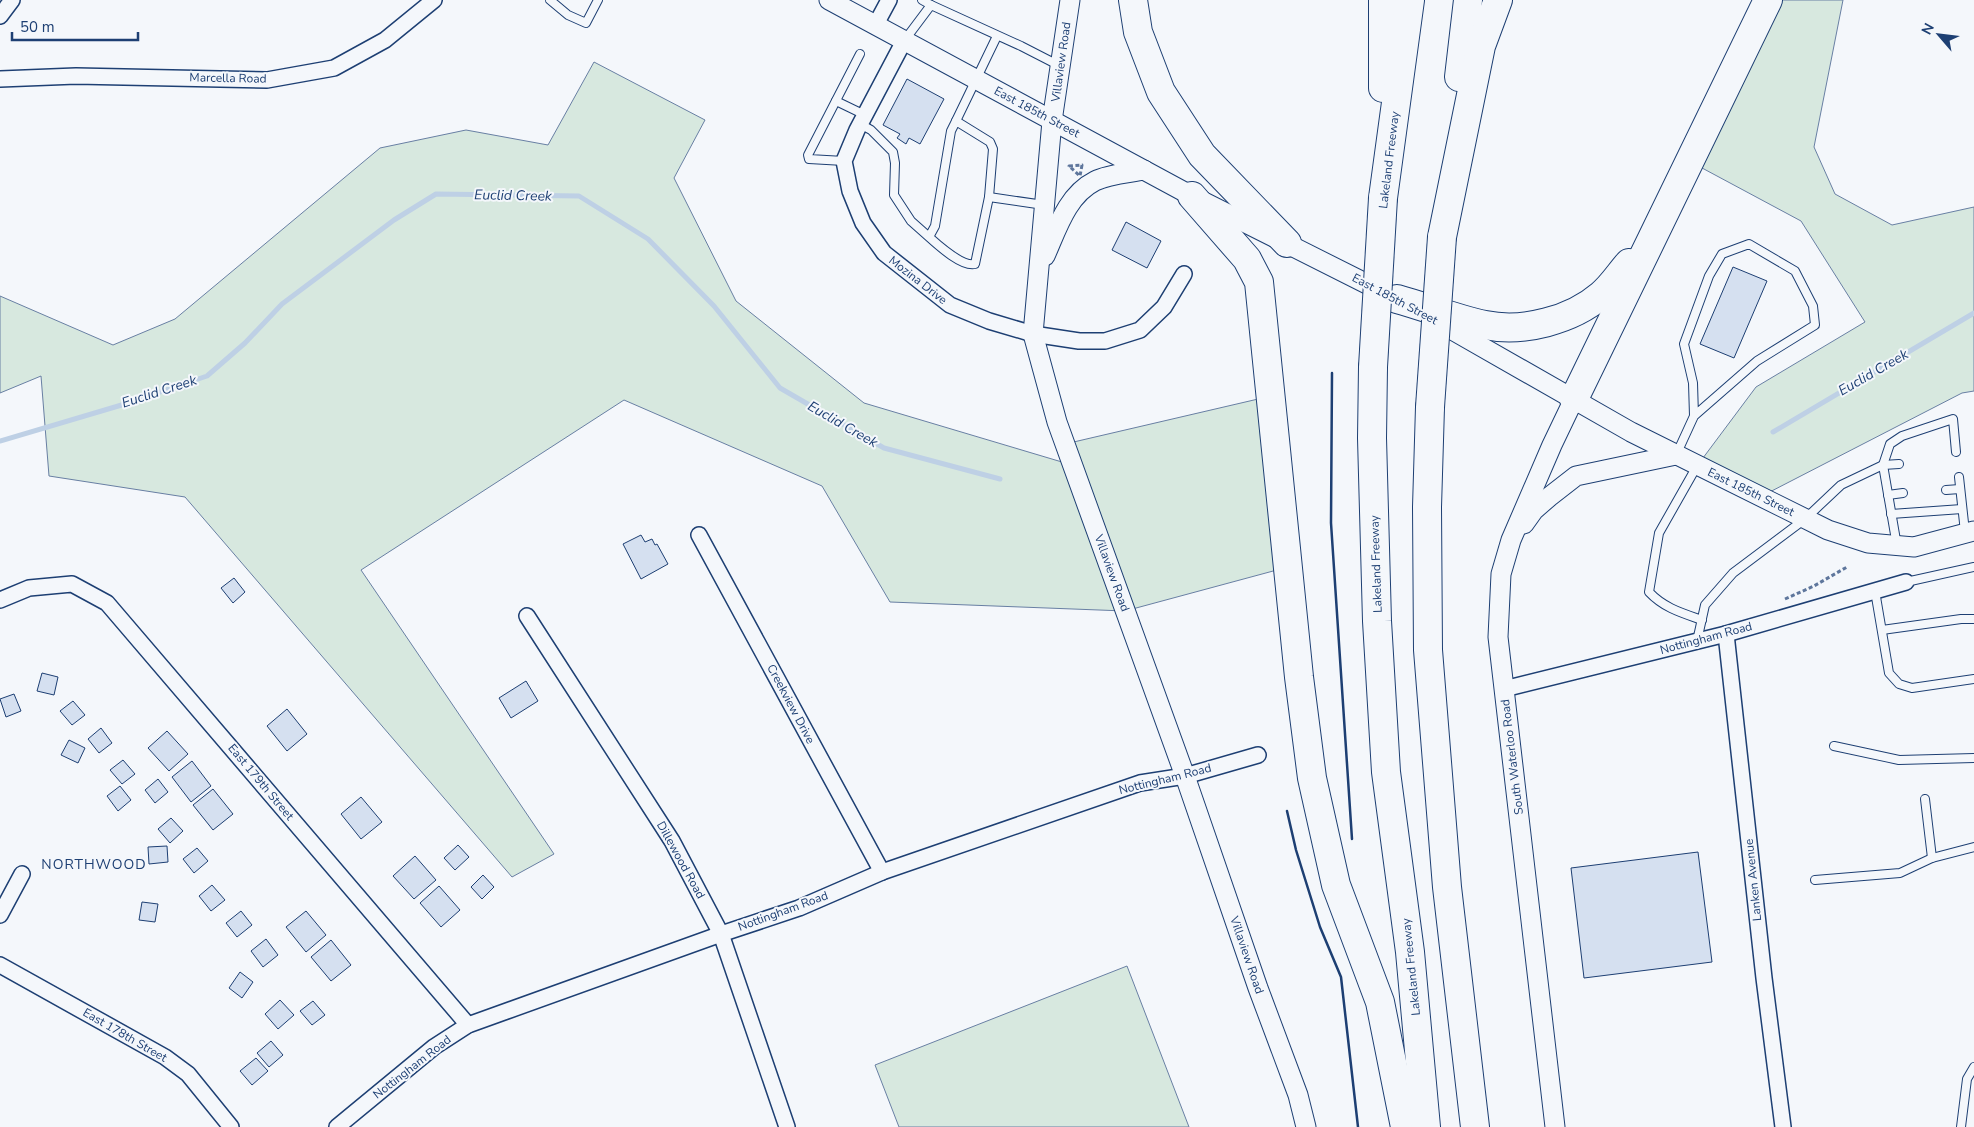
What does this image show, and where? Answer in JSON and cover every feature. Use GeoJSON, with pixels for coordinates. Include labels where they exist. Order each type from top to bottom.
{"type":"FeatureCollection","features":[{"type":"Feature","properties":{"kind":"highway"},"geometry":{"type":"LineString","coordinates":[[1133,0],[1138,32],[1161,92],[1202,155],[1287,243]]}},
{"type":"Feature","properties":{"kind":"highway"},"geometry":{"type":"LineString","coordinates":[[1383,0],[1384,198]]}},
{"type":"Feature","properties":{"kind":"highway","name":"Lakeland Freeway"},"geometry":{"type":"LineString","coordinates":[[1410,0],[1384,198],[1373,367],[1372,438],[1377,621],[1386,772],[1410,952],[1426,1127]]}},
{"type":"Feature","properties":{"kind":"highway"},"geometry":{"type":"LineString","coordinates":[[1468,0],[1442,237],[1430,407],[1428,650],[1447,887],[1475,1127]]}},
{"type":"Feature","properties":{"kind":"highway"},"geometry":{"type":"LineString","coordinates":[[1442,237],[1482,46],[1498,0]]}},
{"type":"Feature","properties":{"kind":"highway"},"geometry":{"type":"LineString","coordinates":[[1574,399],[1652,235],[1768,0]]}},
{"type":"Feature","properties":{"kind":"highway"},"geometry":{"type":"LineString","coordinates":[[1192,196],[1247,258],[1259,282],[1299,677],[1312,778],[1336,885],[1380,1002],[1406,1127]]}},
{"type":"Feature","properties":{"kind":"highway"},"geometry":{"type":"LineString","coordinates":[[1397,299],[1486,325],[1516,327],[1538,324],[1568,316],[1601,295],[1652,235]]}},
{"type":"Feature","properties":{"kind":"street"},"geometry":{"type":"LineString","coordinates":[[0,16],[12,0]]}},
{"type":"Feature","properties":{"kind":"street","name":"Marcella Road"},"geometry":{"type":"LineString","coordinates":[[0,79],[76,76],[267,80],[334,68],[385,40],[434,0]]}},
{"type":"Feature","properties":{"kind":"street","name":"East 185th Street"},"geometry":{"type":"LineString","coordinates":[[829,0],[1192,196],[1397,299],[1676,455],[1828,530],[1868,543],[1914,547],[1970,532]]}},
{"type":"Feature","properties":{"kind":"street"},"geometry":{"type":"LineString","coordinates":[[876,26],[889,0]]}},
{"type":"Feature","properties":{"kind":"street","name":"Villaview Road"},"geometry":{"type":"LineString","coordinates":[[1070,0],[1052,120],[1033,334],[1057,422],[1185,776],[1258,988],[1298,1094],[1306,1127]]}},
{"type":"Feature","properties":{"kind":"street"},"geometry":{"type":"LineString","coordinates":[[844,161],[863,119],[904,41]]}},
{"type":"Feature","properties":{"kind":"street","name":"Mozina Drive"},"geometry":{"type":"LineString","coordinates":[[844,161],[850,191],[863,223],[884,253],[950,305],[989,321],[1033,334],[1078,341],[1105,341],[1140,330],[1164,307],[1184,274]]}},
{"type":"Feature","properties":{"kind":"street"},"geometry":{"type":"LineString","coordinates":[[1039,268],[1067,208],[1081,190],[1097,180],[1144,170]]}},
{"type":"Feature","properties":{"kind":"street","name":"South Waterloo Road"},"geometry":{"type":"LineString","coordinates":[[1555,1127],[1498,637],[1498,607],[1501,574],[1511,540],[1552,444],[1574,399]]}},
{"type":"Feature","properties":{"kind":"street"},"geometry":{"type":"LineString","coordinates":[[1511,540],[1534,510],[1576,476],[1676,455]]}},
{"type":"Feature","properties":{"kind":"street","name":"Creekview Drive"},"geometry":{"type":"LineString","coordinates":[[700,535],[882,872]]}},
{"type":"Feature","properties":{"kind":"street","name":"Nottingham Road"},"geometry":{"type":"LineString","coordinates":[[1504,689],[1726,634],[1906,582]]}},
{"type":"Feature","properties":{"kind":"street","name":"East 179th Street"},"geometry":{"type":"LineString","coordinates":[[0,600],[29,588],[72,584],[108,603],[468,1025]]}},
{"type":"Feature","properties":{"kind":"street","name":"Dillewood Road"},"geometry":{"type":"LineString","coordinates":[[527,616],[672,841],[721,934],[788,1127]]}},
{"type":"Feature","properties":{"kind":"street","name":"Lanken Avenue"},"geometry":{"type":"LineString","coordinates":[[1726,634],[1783,1127]]}},
{"type":"Feature","properties":{"kind":"street","name":"Nottingham Road"},"geometry":{"type":"LineString","coordinates":[[337,1127],[434,1047],[468,1025],[799,908],[882,872],[1140,783],[1185,776],[1258,755]]}},
{"type":"Feature","properties":{"kind":"street"},"geometry":{"type":"LineString","coordinates":[[0,915],[22,874]]}},
{"type":"Feature","properties":{"kind":"street","name":"East 178th Street"},"geometry":{"type":"LineString","coordinates":[[0,965],[165,1057],[188,1074],[231,1127]]}},
{"type":"Feature","properties":{"kind":"lane"},"geometry":{"type":"LineString","coordinates":[[550,0],[568,15],[586,24],[598,0]]}},
{"type":"Feature","properties":{"kind":"lane"},"geometry":{"type":"LineString","coordinates":[[922,0],[1060,66]]}},
{"type":"Feature","properties":{"kind":"lane"},"geometry":{"type":"LineString","coordinates":[[904,41],[931,5]]}},
{"type":"Feature","properties":{"kind":"lane"},"geometry":{"type":"LineString","coordinates":[[929,237],[935,226],[951,131],[997,36]]}},
{"type":"Feature","properties":{"kind":"lane"},"geometry":{"type":"LineString","coordinates":[[844,161],[809,159],[808,155],[860,54]]}},
{"type":"Feature","properties":{"kind":"lane"},"geometry":{"type":"LineString","coordinates":[[836,101],[863,119],[893,152],[895,163],[894,195],[911,221],[929,237],[965,263],[975,264],[989,197],[993,149],[990,142],[956,122]]}},
{"type":"Feature","properties":{"kind":"lane"},"geometry":{"type":"LineString","coordinates":[[989,197],[1044,206]]}},
{"type":"Feature","properties":{"kind":"lane"},"geometry":{"type":"LineString","coordinates":[[1676,455],[1694,416],[1757,362],[1815,325],[1813,306],[1795,272],[1749,244],[1722,254],[1709,276],[1684,344],[1693,383],[1694,416]]}},
{"type":"Feature","properties":{"kind":"lane"},"geometry":{"type":"LineString","coordinates":[[1897,546],[1883,465],[1890,444],[1902,436],[1953,420],[1956,452]]}},
{"type":"Feature","properties":{"kind":"lane"},"geometry":{"type":"LineString","coordinates":[[1697,641],[1705,605],[1733,573],[1805,519],[1841,485],[1883,465],[1899,464]]}},
{"type":"Feature","properties":{"kind":"lane"},"geometry":{"type":"LineString","coordinates":[[1697,466],[1659,533],[1649,592],[1657,601],[1672,610],[1702,620]]}},
{"type":"Feature","properties":{"kind":"lane"},"geometry":{"type":"LineString","coordinates":[[1959,477],[1962,508],[1970,532]]}},
{"type":"Feature","properties":{"kind":"lane"},"geometry":{"type":"LineString","coordinates":[[1946,490],[1960,489]]}},
{"type":"Feature","properties":{"kind":"lane"},"geometry":{"type":"LineString","coordinates":[[1888,495],[1903,493]]}},
{"type":"Feature","properties":{"kind":"lane"},"geometry":{"type":"LineString","coordinates":[[1891,514],[1962,508]]}},
{"type":"Feature","properties":{"kind":"lane"},"geometry":{"type":"LineString","coordinates":[[1906,582],[1974,567]]}},
{"type":"Feature","properties":{"kind":"lane"},"geometry":{"type":"LineString","coordinates":[[1875,591],[1889,674],[1899,684],[1912,688],[1974,679]]}},
{"type":"Feature","properties":{"kind":"lane"},"geometry":{"type":"LineString","coordinates":[[1882,630],[1961,619],[1974,620]]}},
{"type":"Feature","properties":{"kind":"lane"},"geometry":{"type":"LineString","coordinates":[[1834,746],[1899,760],[1974,758]]}},
{"type":"Feature","properties":{"kind":"lane"},"geometry":{"type":"LineString","coordinates":[[1925,799],[1932,858]]}},
{"type":"Feature","properties":{"kind":"lane"},"geometry":{"type":"LineString","coordinates":[[1815,880],[1900,873],[1932,858],[1974,847]]}},
{"type":"Feature","properties":{"kind":"lane"},"geometry":{"type":"LineString","coordinates":[[1961,1127],[1967,1079],[1974,1067]]}},
{"type":"Feature","properties":{"kind":"path"},"geometry":{"type":"LineString","coordinates":[[1786,616],[1782,607],[1783,600],[1814,586],[1847,567]]}},
{"type":"Feature","properties":{"kind":"shaded area"},"geometry":{"type":"Polygon","coordinates":[[[1768,0],[1843,0],[1814,147],[1835,194],[1892,225],[1974,207],[1974,391],[1962,393],[1760,497],[1697,466],[1756,387],[1865,322],[1801,221],[1689,161],[1768,0]]]}},
{"type":"Feature","properties":{"kind":"shaded area"},"geometry":{"type":"Polygon","coordinates":[[[594,62],[705,120],[674,178],[736,301],[864,403],[1072,465],[1065,444],[1271,396],[1288,567],[1125,611],[890,602],[822,486],[624,400],[361,570],[554,854],[512,877],[185,497],[49,476],[41,376],[0,393],[0,296],[113,345],[175,319],[380,148],[466,130],[548,145],[594,62]]]}},
{"type":"Feature","properties":{"kind":"shaded area"},"geometry":{"type":"Polygon","coordinates":[[[1127,966],[1189,1127],[899,1127],[875,1065],[1127,966]]]}},
{"type":"Feature","properties":{"kind":"building"},"geometry":{"type":"Polygon","coordinates":[[[907,79],[944,99],[920,144],[909,138],[906,144],[897,138],[900,134],[883,125],[907,79]]]}},
{"type":"Feature","properties":{"kind":"building"},"geometry":{"type":"Polygon","coordinates":[[[1126,222],[1161,241],[1147,268],[1112,250],[1126,222]]]}},
{"type":"Feature","properties":{"kind":"building"},"geometry":{"type":"Polygon","coordinates":[[[1733,267],[1767,281],[1734,358],[1700,344],[1733,267]]]}},
{"type":"Feature","properties":{"kind":"building"},"geometry":{"type":"Polygon","coordinates":[[[641,535],[645,542],[652,539],[655,545],[657,544],[668,564],[641,579],[623,544],[641,535]]]}},
{"type":"Feature","properties":{"kind":"building"},"geometry":{"type":"Polygon","coordinates":[[[234,578],[245,592],[233,603],[221,588],[234,578]]]}},
{"type":"Feature","properties":{"kind":"building"},"geometry":{"type":"Polygon","coordinates":[[[42,673],[58,677],[54,695],[37,691],[42,673]]]}},
{"type":"Feature","properties":{"kind":"building"},"geometry":{"type":"Polygon","coordinates":[[[526,681],[538,701],[511,718],[499,698],[526,681]]]}},
{"type":"Feature","properties":{"kind":"building"},"geometry":{"type":"Polygon","coordinates":[[[14,694],[21,711],[6,717],[0,699],[14,694]]]}},
{"type":"Feature","properties":{"kind":"building"},"geometry":{"type":"Polygon","coordinates":[[[73,701],[85,715],[72,725],[60,711],[73,701]]]}},
{"type":"Feature","properties":{"kind":"building"},"geometry":{"type":"Polygon","coordinates":[[[287,709],[307,734],[287,751],[267,726],[287,709]]]}},
{"type":"Feature","properties":{"kind":"building"},"geometry":{"type":"Polygon","coordinates":[[[101,728],[112,743],[99,753],[88,739],[101,728]]]}},
{"type":"Feature","properties":{"kind":"building"},"geometry":{"type":"Polygon","coordinates":[[[167,731],[188,754],[169,771],[148,748],[167,731]]]}},
{"type":"Feature","properties":{"kind":"building"},"geometry":{"type":"Polygon","coordinates":[[[69,740],[85,748],[78,763],[61,755],[69,740]]]}},
{"type":"Feature","properties":{"kind":"building"},"geometry":{"type":"Polygon","coordinates":[[[123,760],[135,774],[122,784],[110,770],[123,760]]]}},
{"type":"Feature","properties":{"kind":"building"},"geometry":{"type":"Polygon","coordinates":[[[192,761],[211,786],[191,802],[172,777],[192,761]]]}},
{"type":"Feature","properties":{"kind":"building"},"geometry":{"type":"Polygon","coordinates":[[[158,779],[168,792],[155,803],[145,790],[158,779]]]}},
{"type":"Feature","properties":{"kind":"building"},"geometry":{"type":"Polygon","coordinates":[[[120,786],[131,800],[118,811],[107,796],[120,786]]]}},
{"type":"Feature","properties":{"kind":"building"},"geometry":{"type":"Polygon","coordinates":[[[213,789],[233,814],[213,830],[193,805],[213,789]]]}},
{"type":"Feature","properties":{"kind":"building"},"geometry":{"type":"Polygon","coordinates":[[[361,797],[382,822],[361,839],[341,814],[361,797]]]}},
{"type":"Feature","properties":{"kind":"building"},"geometry":{"type":"Polygon","coordinates":[[[171,818],[183,831],[170,843],[158,829],[171,818]]]}},
{"type":"Feature","properties":{"kind":"building"},"geometry":{"type":"Polygon","coordinates":[[[458,845],[469,857],[455,870],[444,858],[458,845]]]}},
{"type":"Feature","properties":{"kind":"building"},"geometry":{"type":"Polygon","coordinates":[[[167,846],[168,862],[149,864],[148,847],[167,846]]]}},
{"type":"Feature","properties":{"kind":"building"},"geometry":{"type":"Polygon","coordinates":[[[197,848],[208,861],[194,873],[183,859],[197,848]]]}},
{"type":"Feature","properties":{"kind":"building"},"geometry":{"type":"Polygon","coordinates":[[[1698,852],[1712,962],[1584,978],[1571,868],[1698,852]]]}},
{"type":"Feature","properties":{"kind":"building"},"geometry":{"type":"Polygon","coordinates":[[[415,856],[436,880],[414,899],[393,876],[415,856]]]}},
{"type":"Feature","properties":{"kind":"building"},"geometry":{"type":"Polygon","coordinates":[[[483,875],[494,887],[482,899],[471,887],[483,875]]]}},
{"type":"Feature","properties":{"kind":"building"},"geometry":{"type":"Polygon","coordinates":[[[212,885],[225,900],[211,911],[199,896],[212,885]]]}},
{"type":"Feature","properties":{"kind":"building"},"geometry":{"type":"Polygon","coordinates":[[[439,886],[460,910],[441,927],[420,903],[439,886]]]}},
{"type":"Feature","properties":{"kind":"building"},"geometry":{"type":"Polygon","coordinates":[[[142,902],[158,904],[155,922],[139,920],[142,902]]]}},
{"type":"Feature","properties":{"kind":"building"},"geometry":{"type":"Polygon","coordinates":[[[241,911],[252,925],[237,937],[226,923],[241,911]]]}},
{"type":"Feature","properties":{"kind":"building"},"geometry":{"type":"Polygon","coordinates":[[[306,911],[326,935],[306,952],[286,927],[306,911]]]}},
{"type":"Feature","properties":{"kind":"building"},"geometry":{"type":"Polygon","coordinates":[[[266,939],[278,955],[263,967],[251,951],[266,939]]]}},
{"type":"Feature","properties":{"kind":"building"},"geometry":{"type":"Polygon","coordinates":[[[331,940],[351,965],[331,981],[311,957],[331,940]]]}},
{"type":"Feature","properties":{"kind":"building"},"geometry":{"type":"Polygon","coordinates":[[[240,972],[253,982],[242,998],[229,988],[240,972]]]}},
{"type":"Feature","properties":{"kind":"building"},"geometry":{"type":"Polygon","coordinates":[[[280,1000],[294,1015],[278,1029],[265,1014],[280,1000]]]}},
{"type":"Feature","properties":{"kind":"building"},"geometry":{"type":"Polygon","coordinates":[[[313,1001],[325,1015],[312,1025],[300,1011],[313,1001]]]}},
{"type":"Feature","properties":{"kind":"building"},"geometry":{"type":"Polygon","coordinates":[[[271,1041],[283,1055],[269,1067],[257,1053],[271,1041]]]}},
{"type":"Feature","properties":{"kind":"building"},"geometry":{"type":"Polygon","coordinates":[[[256,1058],[268,1071],[252,1085],[240,1071],[256,1058]]]}},
{"type":"Feature","properties":{"kind":"waterway","name":"Euclid Creek"},"geometry":{"type":"LineString","coordinates":[[0,441],[125,404],[207,376],[245,343],[282,304],[394,220],[436,194],[579,196],[648,239],[714,306],[780,388],[884,448],[1000,479]]}},
{"type":"Feature","properties":{"kind":"waterway","name":"Euclid Creek"},"geometry":{"type":"LineString","coordinates":[[1773,432],[1974,313]]}},
{"type":"Feature","properties":{"kind":"wall"},"geometry":{"type":"LineString","coordinates":[[1332,373],[1331,523],[1352,839]]}},
{"type":"Feature","properties":{"kind":"wall"},"geometry":{"type":"LineString","coordinates":[[1287,811],[1296,850],[1320,927],[1341,977],[1358,1127]]}},
{"type":"Feature","properties":{"kind":"district","name":"NORTHWOOD"},"geometry":{"type":"Point","coordinates":[94,864]}}]}
